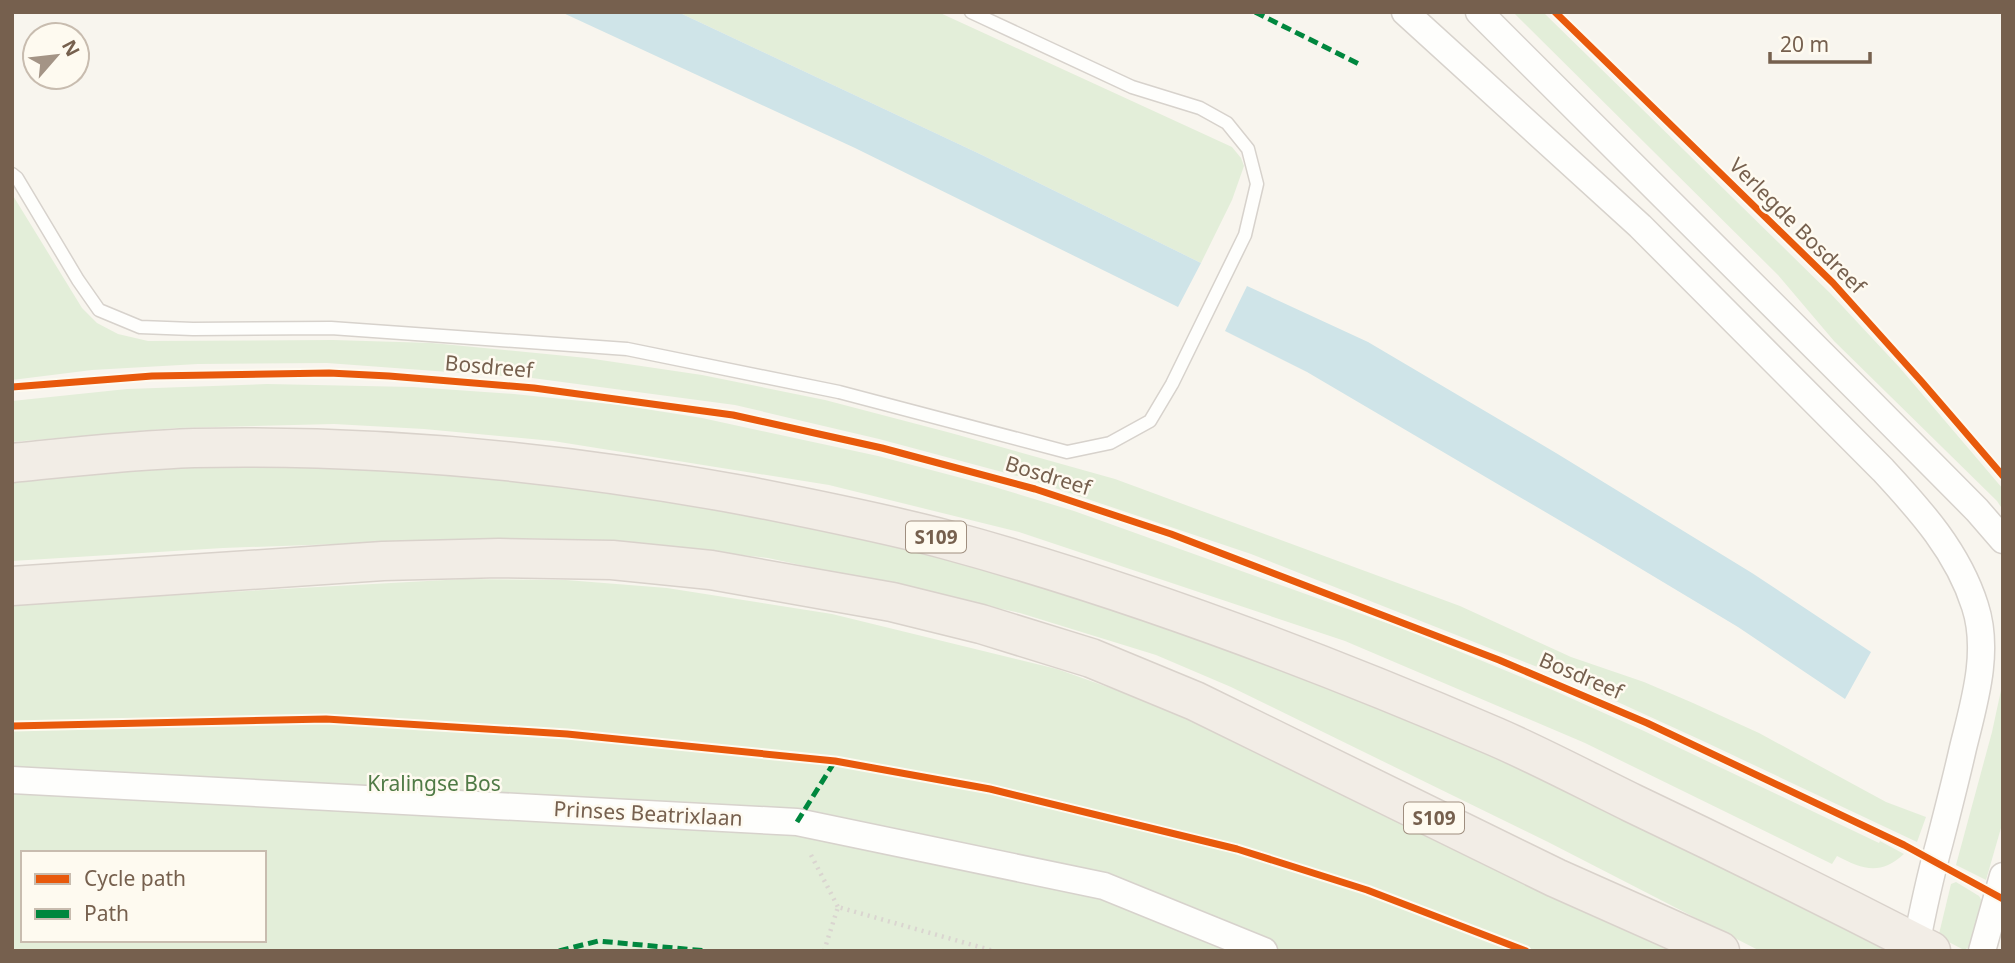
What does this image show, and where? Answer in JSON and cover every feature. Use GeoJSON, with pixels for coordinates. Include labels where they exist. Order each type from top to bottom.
{"type":"FeatureCollection","features":[{"type":"Feature","properties":{"kind":"highway","name":"S109"},"geometry":{"type":"LineString","coordinates":[[12,463],[192,449],[313,449],[507,460],[661,480],[849,516],[945,539],[1234,632],[1499,739],[1799,883],[1921,948]]}},
{"type":"Feature","properties":{"kind":"highway","name":"S109"},"geometry":{"type":"LineString","coordinates":[[12,586],[383,561],[511,558],[612,560],[711,570],[892,602],[981,624],[1091,658],[1195,701],[1556,878],[1720,951]]}},
{"type":"Feature","properties":{"kind":"street"},"geometry":{"type":"LineString","coordinates":[[1405,12],[1650,236],[1883,470],[1918,508],[1955,558],[1976,607],[1981,635],[1980,662],[1973,708],[1934,862],[1921,948]]}},
{"type":"Feature","properties":{"kind":"street"},"geometry":{"type":"LineString","coordinates":[[1479,12],[1865,397],[1977,510],[2003,540]]}},
{"type":"Feature","properties":{"kind":"street","name":"Prinses Beatrixlaan"},"geometry":{"type":"LineString","coordinates":[[12,780],[797,822],[1104,886],[1265,951]]}},
{"type":"Feature","properties":{"kind":"street"},"geometry":{"type":"LineString","coordinates":[[1982,951],[2003,876]]}},
{"type":"Feature","properties":{"kind":"lane"},"geometry":{"type":"LineString","coordinates":[[12,174],[18,178],[78,280],[99,310],[140,327],[193,330],[331,328],[627,349],[839,392],[1067,452],[1111,443],[1150,421],[1172,384],[1245,235],[1257,184],[1248,149],[1227,123],[1200,108],[1132,87],[971,12]]}},
{"type":"Feature","properties":{"kind":"path"},"geometry":{"type":"LineString","coordinates":[[797,822],[838,907],[824,951]]}},
{"type":"Feature","properties":{"kind":"path"},"geometry":{"type":"LineString","coordinates":[[838,907],[994,951]]}},
{"type":"Feature","properties":{"kind":"green space"},"geometry":{"type":"Polygon","coordinates":[[[678,12],[938,12],[1232,147],[1244,166],[1232,200],[1201,263],[982,155],[678,12]]]}},
{"type":"Feature","properties":{"kind":"green space"},"geometry":{"type":"Polygon","coordinates":[[[1513,12],[1543,12],[1831,294],[1900,368],[2003,489],[2003,510],[1997,501],[1834,341],[1778,275],[1513,12]]]}},
{"type":"Feature","properties":{"kind":"green space"},"geometry":{"type":"Polygon","coordinates":[[[12,194],[82,308],[97,323],[118,334],[148,341],[333,340],[432,343],[587,358],[702,375],[825,400],[951,433],[1115,479],[1460,606],[1571,657],[1644,682],[1693,703],[1759,733],[1886,802],[1926,817],[1917,842],[1563,677],[1251,554],[1025,478],[879,439],[735,405],[532,378],[327,363],[198,364],[92,370],[12,380],[12,194]]]}},
{"type":"Feature","properties":{"kind":"green space"},"geometry":{"type":"Polygon","coordinates":[[[267,384],[413,387],[620,405],[702,418],[878,456],[988,485],[1074,511],[1412,632],[1644,731],[1904,854],[1879,868],[1863,867],[1837,856],[1832,864],[1585,743],[1345,641],[1019,532],[829,485],[553,441],[334,424],[175,428],[12,442],[12,401],[127,389],[267,384]]]}},
{"type":"Feature","properties":{"kind":"green space"},"geometry":{"type":"Polygon","coordinates":[[[197,463],[387,463],[673,499],[866,537],[995,570],[1200,633],[1662,825],[1888,951],[1760,951],[1548,842],[1231,687],[1156,655],[1020,613],[768,558],[605,540],[505,538],[223,548],[12,561],[12,480],[197,463]]]}},
{"type":"Feature","properties":{"kind":"green space","name":"Kralingse Bos"},"geometry":{"type":"Polygon","coordinates":[[[464,579],[566,580],[667,588],[832,614],[1057,669],[1147,701],[1293,766],[1674,951],[12,951],[12,604],[464,579]]]}},
{"type":"Feature","properties":{"kind":"green space"},"geometry":{"type":"Polygon","coordinates":[[[2003,681],[2003,821],[1986,880],[1956,865],[2003,681]]]}},
{"type":"Feature","properties":{"kind":"green space"},"geometry":{"type":"Polygon","coordinates":[[[1956,882],[1979,896],[1982,901],[1969,947],[1964,950],[1941,938],[1939,934],[1951,884],[1956,882]]]}},
{"type":"Feature","properties":{"kind":"shaded area"},"geometry":{"type":"Polygon","coordinates":[[[561,12],[678,12],[982,155],[1201,263],[1178,307],[855,148],[561,12]]]}},
{"type":"Feature","properties":{"kind":"shaded area"},"geometry":{"type":"Polygon","coordinates":[[[1247,286],[1368,342],[1752,573],[1871,652],[1845,699],[1738,627],[1593,540],[1307,372],[1225,331],[1247,286]]]}},
{"type":"Feature","properties":{"kind":"marked path"},"geometry":{"type":"LineString","coordinates":[[1255,12],[1359,64]]}},
{"type":"Feature","properties":{"kind":"marked path"},"geometry":{"type":"LineString","coordinates":[[797,822],[835,761]]}},
{"type":"Feature","properties":{"kind":"marked path"},"geometry":{"type":"LineString","coordinates":[[559,951],[598,941],[707,951]]}},
{"type":"Feature","properties":{"kind":"cycle path","name":"Verlegde Bosdreef"},"geometry":{"type":"LineString","coordinates":[[1555,12],[1833,283],[2003,476]]}},
{"type":"Feature","properties":{"kind":"cycle path","name":"Bosdreef"},"geometry":{"type":"LineString","coordinates":[[12,387],[152,376],[329,373],[389,376],[534,388],[733,415],[882,448],[1035,489],[1171,534],[1499,660],[1647,723],[1904,845],[2003,899]]}},
{"type":"Feature","properties":{"kind":"cycle path"},"geometry":{"type":"LineString","coordinates":[[12,726],[326,719],[567,734],[835,761],[990,789],[1237,849],[1367,890],[1526,951]]}}]}
